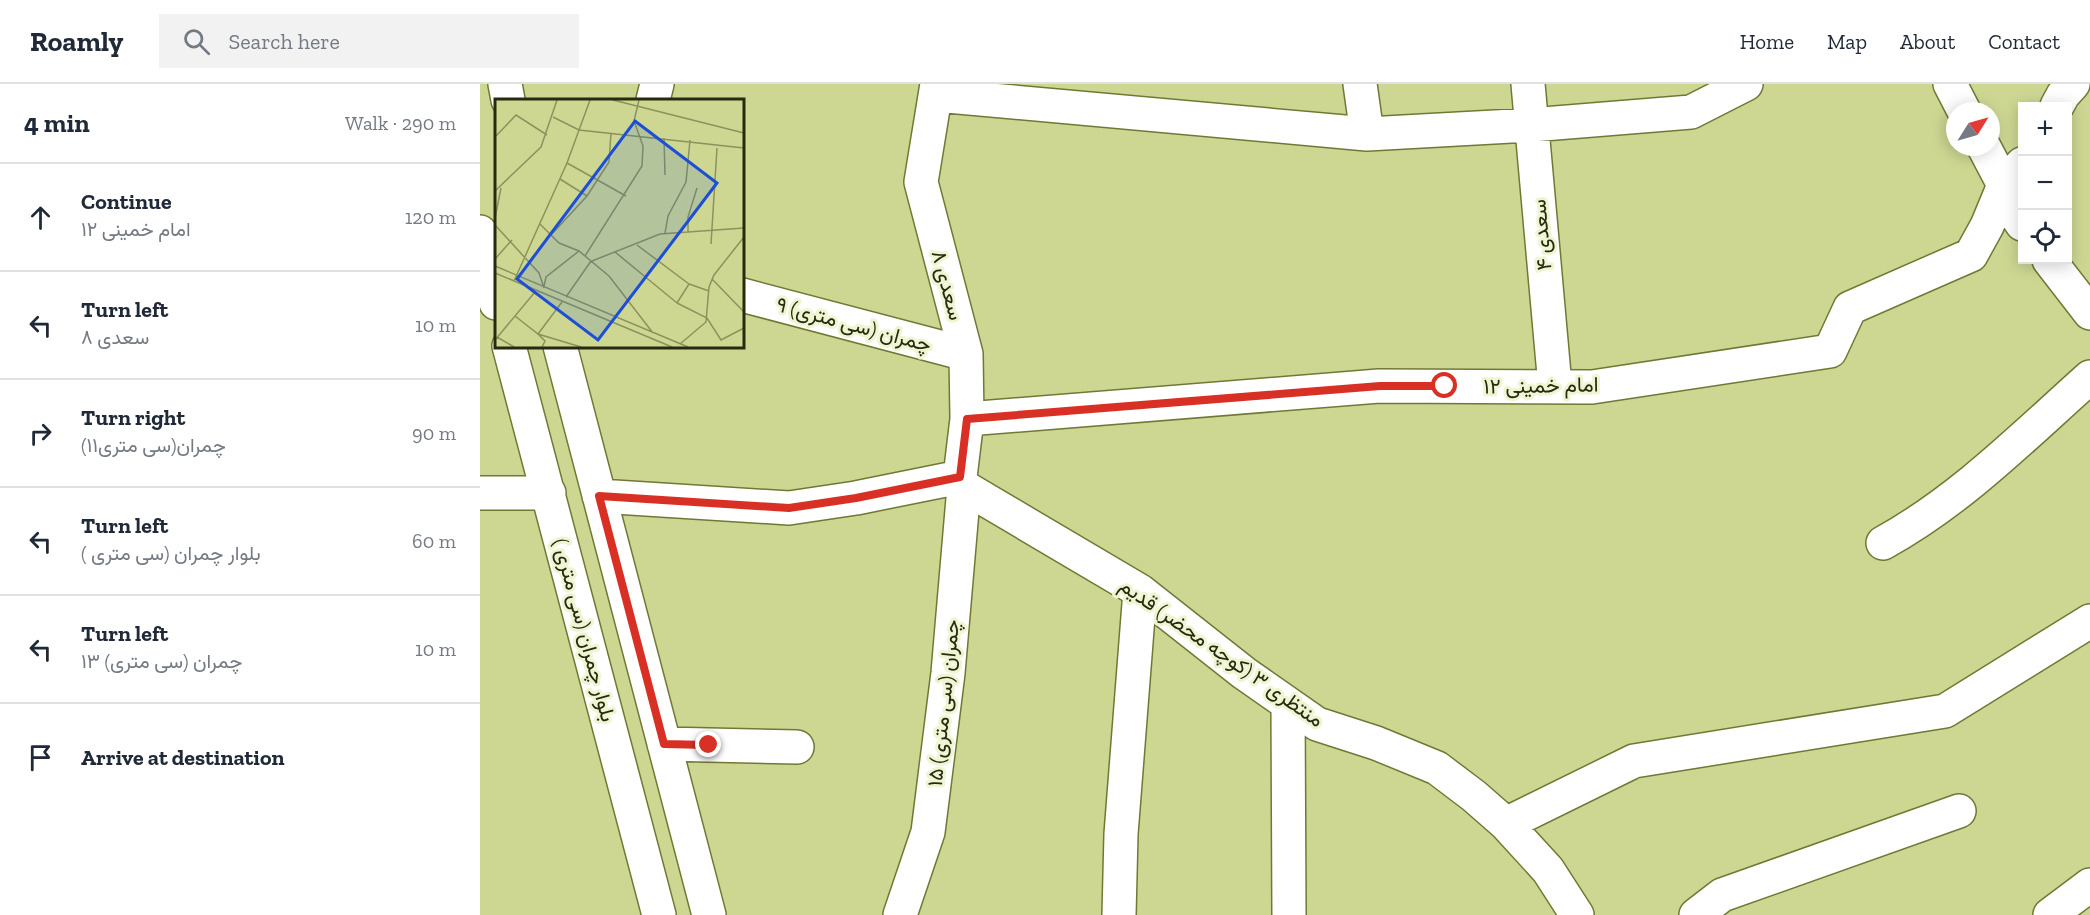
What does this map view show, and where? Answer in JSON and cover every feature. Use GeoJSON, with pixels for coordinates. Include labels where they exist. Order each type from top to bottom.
{"type":"FeatureCollection","features":[{"type":"Feature","properties":{"kind":"street"},"geometry":{"type":"LineString","coordinates":[[505,84],[508,99]]}},
{"type":"Feature","properties":{"kind":"street"},"geometry":{"type":"LineString","coordinates":[[652,99],[657,84]]}},
{"type":"Feature","properties":{"kind":"street"},"geometry":{"type":"LineString","coordinates":[[1360,84],[1367,134]]}},
{"type":"Feature","properties":{"kind":"street","name":"سعدی ۴"},"geometry":{"type":"LineString","coordinates":[[1528,84],[1555,386]]}},
{"type":"Feature","properties":{"kind":"street"},"geometry":{"type":"LineString","coordinates":[[936,90],[1367,134],[1531,125],[1691,112],[1746,84]]}},
{"type":"Feature","properties":{"kind":"street"},"geometry":{"type":"LineString","coordinates":[[1950,84],[1960,102]]}},
{"type":"Feature","properties":{"kind":"street"},"geometry":{"type":"LineString","coordinates":[[2059,102],[2073,84]]}},
{"type":"Feature","properties":{"kind":"street","name":"سعدی ۸"},"geometry":{"type":"LineString","coordinates":[[936,90],[921,182],[966,354],[967,419],[962,482]]}},
{"type":"Feature","properties":{"kind":"street"},"geometry":{"type":"LineString","coordinates":[[1994,156],[2013,174],[2018,218]]}},
{"type":"Feature","properties":{"kind":"street","name":"امام خمینی ۱۲"},"geometry":{"type":"LineString","coordinates":[[967,419],[1380,386],[1592,387],[1830,351],[1850,308],[1971,255],[2013,174]]}},
{"type":"Feature","properties":{"kind":"street"},"geometry":{"type":"LineString","coordinates":[[480,232],[483,268],[495,300]]}},
{"type":"Feature","properties":{"kind":"street"},"geometry":{"type":"LineString","coordinates":[[2052,264],[2090,313]]}},
{"type":"Feature","properties":{"kind":"street","name":"چمران (سی متری) ۹"},"geometry":{"type":"LineString","coordinates":[[744,296],[966,354]]}},
{"type":"Feature","properties":{"kind":"street","name":"بلوار چمران (سی متری )"},"geometry":{"type":"LineString","coordinates":[[510,348],[659,915]]}},
{"type":"Feature","properties":{"kind":"street"},"geometry":{"type":"LineString","coordinates":[[561,348],[709,915]]}},
{"type":"Feature","properties":{"kind":"street"},"geometry":{"type":"LineString","coordinates":[[1883,543],[1959,493],[2090,377]]}},
{"type":"Feature","properties":{"kind":"street"},"geometry":{"type":"LineString","coordinates":[[599,496],[789,508],[962,482]]}},
{"type":"Feature","properties":{"kind":"street","name":"منتظری ۳ (کوچه محضر) قدیم"},"geometry":{"type":"LineString","coordinates":[[962,482],[1140,591],[1244,673],[1317,724],[1376,743],[1437,768],[1506,824],[1548,870],[1577,915]]}},
{"type":"Feature","properties":{"kind":"street","name":"چمران (سی متری) ۱۵"},"geometry":{"type":"LineString","coordinates":[[900,915],[928,832],[948,673],[962,482]]}},
{"type":"Feature","properties":{"kind":"street"},"geometry":{"type":"LineString","coordinates":[[480,493],[549,493]]}},
{"type":"Feature","properties":{"kind":"street"},"geometry":{"type":"LineString","coordinates":[[1119,915],[1121,834],[1140,591]]}},
{"type":"Feature","properties":{"kind":"street"},"geometry":{"type":"LineString","coordinates":[[1506,824],[1634,761],[1945,711],[2090,621]]}},
{"type":"Feature","properties":{"kind":"street"},"geometry":{"type":"LineString","coordinates":[[1288,704],[1289,915]]}},
{"type":"Feature","properties":{"kind":"street"},"geometry":{"type":"LineString","coordinates":[[664,744],[797,747]]}},
{"type":"Feature","properties":{"kind":"street"},"geometry":{"type":"LineString","coordinates":[[1695,915],[1722,895],[1959,811]]}},
{"type":"Feature","properties":{"kind":"street"},"geometry":{"type":"LineString","coordinates":[[2050,915],[2090,885]]}},
{"type":"Feature","properties":{"kind":"route"},"geometry":{"type":"LineString","coordinates":[[709,745],[664,744],[599,496],[789,508],[856,498],[960,477],[967,419],[1380,386],[1445,386]]}}]}
